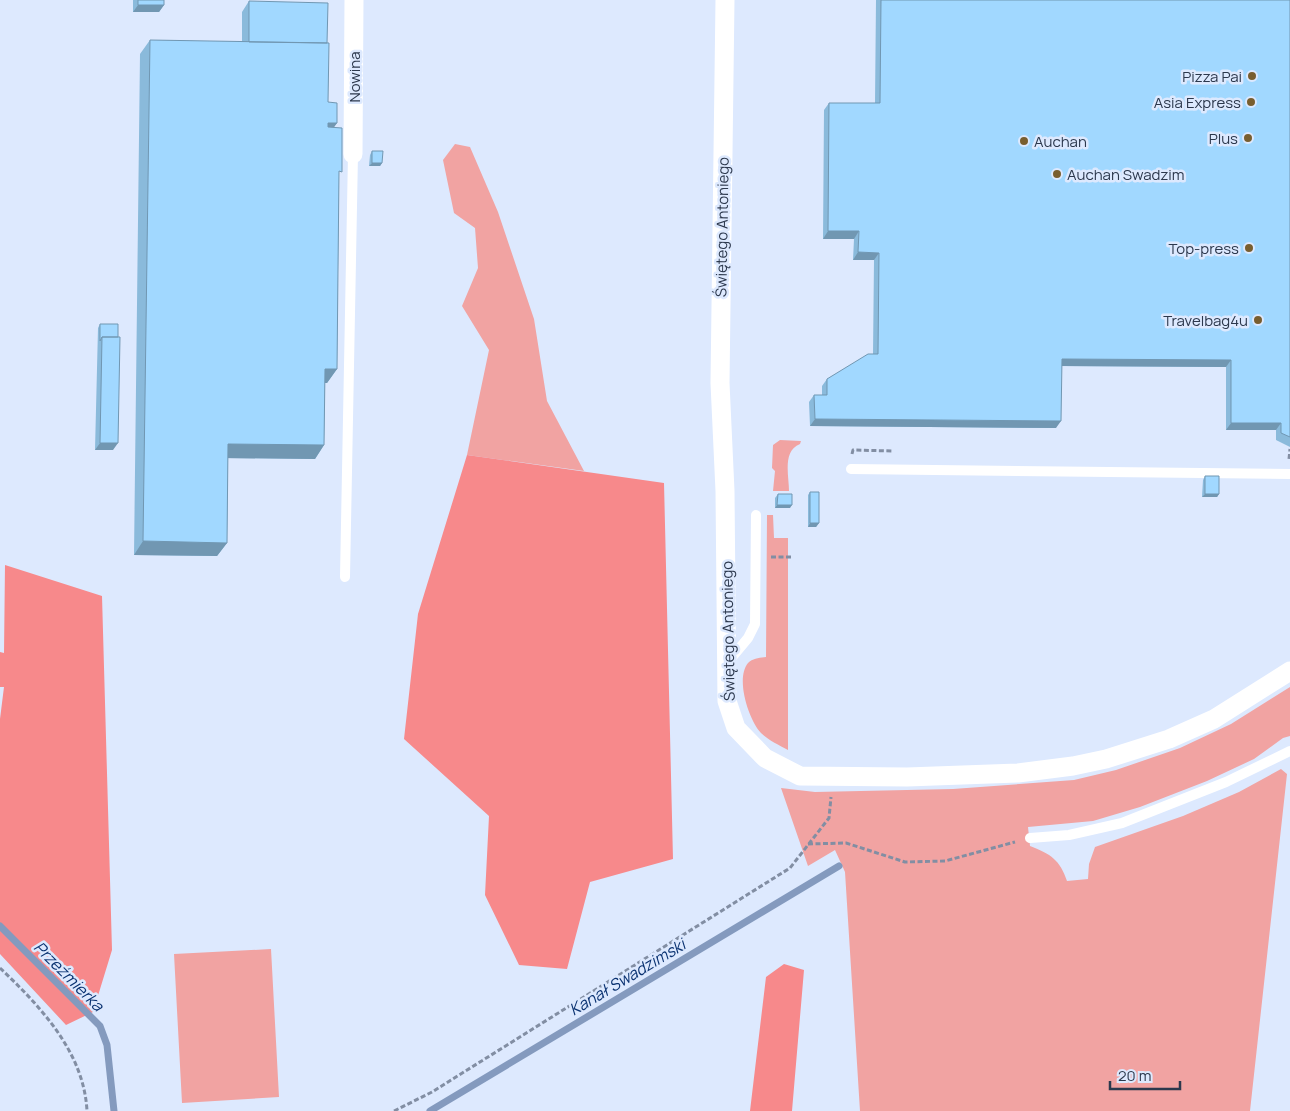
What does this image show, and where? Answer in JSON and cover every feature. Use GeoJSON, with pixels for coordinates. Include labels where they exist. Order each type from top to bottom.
{"type":"FeatureCollection","features":[{"type":"Feature","properties":{"kind":"street","name":"Nowina"},"geometry":{"type":"LineString","coordinates":[[353,154],[354,0]]}},
{"type":"Feature","properties":{"kind":"street","name":"Świętego Antoniego"},"geometry":{"type":"LineString","coordinates":[[724,0],[720,383],[725,491],[727,701],[736,728],[765,758],[800,776],[961,776],[1018,773],[1073,766],[1106,759],[1169,739],[1214,719],[1290,671]]}},
{"type":"Feature","properties":{"kind":"lane"},"geometry":{"type":"LineString","coordinates":[[345,577],[353,154]]}},
{"type":"Feature","properties":{"kind":"lane"},"geometry":{"type":"LineString","coordinates":[[852,469],[1290,474]]}},
{"type":"Feature","properties":{"kind":"lane"},"geometry":{"type":"LineString","coordinates":[[728,663],[748,638],[755,624],[756,515]]}},
{"type":"Feature","properties":{"kind":"lane"},"geometry":{"type":"LineString","coordinates":[[1030,838],[1068,835],[1122,823],[1226,782],[1290,751]]}},
{"type":"Feature","properties":{"kind":"path"},"geometry":{"type":"LineString","coordinates":[[756,556],[793,557]]}},
{"type":"Feature","properties":{"kind":"path"},"geometry":{"type":"LineString","coordinates":[[394,1111],[432,1092],[790,868],[829,818],[833,776]]}},
{"type":"Feature","properties":{"kind":"path"},"geometry":{"type":"LineString","coordinates":[[808,844],[846,843],[905,862],[945,861],[983,849],[1030,838]]}},
{"type":"Feature","properties":{"kind":"path"},"geometry":{"type":"LineString","coordinates":[[0,968],[27,994],[64,1042],[78,1070],[87,1111]]}},
{"type":"Feature","properties":{"kind":"shaded area"},"geometry":{"type":"Polygon","coordinates":[[[455,144],[470,147],[498,212],[534,319],[547,401],[584,471],[467,455],[489,350],[462,306],[478,268],[475,228],[454,213],[443,160],[455,144]]]}},
{"type":"Feature","properties":{"kind":"shaded area"},"geometry":{"type":"Polygon","coordinates":[[[780,440],[801,441],[800,444],[794,447],[789,458],[789,491],[773,491],[775,471],[772,468],[773,445],[780,440]]]}},
{"type":"Feature","properties":{"kind":"shaded area"},"geometry":{"type":"Polygon","coordinates":[[[467,455],[664,483],[673,859],[590,882],[567,969],[519,965],[485,895],[489,816],[404,739],[418,614],[467,455]]]}},
{"type":"Feature","properties":{"kind":"shaded area"},"geometry":{"type":"Polygon","coordinates":[[[767,515],[773,515],[774,538],[788,538],[788,750],[767,738],[756,727],[748,709],[743,689],[744,670],[748,663],[754,659],[766,657],[767,515]]]}},
{"type":"Feature","properties":{"kind":"shaded area"},"geometry":{"type":"Polygon","coordinates":[[[5,565],[102,596],[112,950],[93,1012],[66,1025],[0,954],[0,719],[4,687],[0,687],[0,652],[4,653],[5,565]]]}},
{"type":"Feature","properties":{"kind":"shaded area"},"geometry":{"type":"Polygon","coordinates":[[[1290,687],[1290,736],[1283,738],[1254,759],[1207,781],[1140,807],[1093,821],[1028,827],[1030,846],[1054,859],[1067,881],[1088,879],[1089,864],[1095,847],[1183,816],[1239,792],[1281,769],[1287,774],[1250,1111],[860,1111],[845,872],[835,850],[808,866],[781,788],[815,792],[953,789],[1074,780],[1116,770],[1180,748],[1231,724],[1290,687]]]}},
{"type":"Feature","properties":{"kind":"shaded area"},"geometry":{"type":"Polygon","coordinates":[[[271,949],[279,1097],[182,1103],[174,954],[271,949]]]}},
{"type":"Feature","properties":{"kind":"shaded area"},"geometry":{"type":"Polygon","coordinates":[[[784,964],[804,970],[792,1111],[750,1111],[766,977],[784,964]]]}},
{"type":"Feature","properties":{"kind":"building"},"geometry":{"type":"Polygon","coordinates":[[[138,0],[164,0],[164,5],[138,5],[138,0]]]}},
{"type":"Feature","properties":{"kind":"building","name":"Auchan Swadzim"},"geometry":{"type":"Polygon","coordinates":[[[881,0],[1290,0],[1290,437],[1281,433],[1281,423],[1231,423],[1231,360],[1062,359],[1061,421],[815,419],[814,395],[827,395],[827,379],[868,354],[878,354],[879,253],[858,252],[859,231],[828,231],[829,103],[880,103],[881,0]]]}},
{"type":"Feature","properties":{"kind":"building"},"geometry":{"type":"Polygon","coordinates":[[[249,1],[328,3],[327,43],[249,42],[249,1]]]}},
{"type":"Feature","properties":{"kind":"building"},"geometry":{"type":"Polygon","coordinates":[[[150,40],[329,43],[328,102],[337,103],[337,123],[328,123],[328,127],[342,128],[342,172],[339,171],[337,369],[325,369],[324,445],[228,444],[227,543],[143,541],[150,40]]]}},
{"type":"Feature","properties":{"kind":"building"},"geometry":{"type":"Polygon","coordinates":[[[372,151],[383,151],[382,163],[372,163],[372,151]]]}},
{"type":"Feature","properties":{"kind":"building"},"geometry":{"type":"Polygon","coordinates":[[[100,324],[118,324],[118,337],[102,337],[100,341],[100,324]]]}},
{"type":"Feature","properties":{"kind":"building"},"geometry":{"type":"Polygon","coordinates":[[[102,337],[120,337],[118,443],[100,443],[102,337]]]}},
{"type":"Feature","properties":{"kind":"building"},"geometry":{"type":"Polygon","coordinates":[[[1205,476],[1219,476],[1219,494],[1205,494],[1205,476]]]}},
{"type":"Feature","properties":{"kind":"building"},"geometry":{"type":"Polygon","coordinates":[[[810,492],[819,492],[819,523],[810,523],[810,492]]]}},
{"type":"Feature","properties":{"kind":"building"},"geometry":{"type":"Polygon","coordinates":[[[778,494],[792,494],[792,505],[777,505],[778,494]]]}},
{"type":"Feature","properties":{"kind":"waterway","name":"Kanał Swadzimski"},"geometry":{"type":"LineString","coordinates":[[430,1111],[839,866]]}},
{"type":"Feature","properties":{"kind":"waterway","name":"Przeźmierka"},"geometry":{"type":"LineString","coordinates":[[0,926],[100,1026],[107,1045],[114,1111]]}},
{"type":"Feature","properties":{"kind":"place","name":"Pizza Pai"},"geometry":{"type":"Point","coordinates":[1252,76]}},
{"type":"Feature","properties":{"kind":"place","name":"Asia Express"},"geometry":{"type":"Point","coordinates":[1251,102]}},
{"type":"Feature","properties":{"kind":"place","name":"Plus"},"geometry":{"type":"Point","coordinates":[1248,138]}},
{"type":"Feature","properties":{"kind":"place","name":"Auchan"},"geometry":{"type":"Point","coordinates":[1024,141]}},
{"type":"Feature","properties":{"kind":"place","name":"Auchan Swadzim"},"geometry":{"type":"Point","coordinates":[1057,174]}},
{"type":"Feature","properties":{"kind":"place","name":"Top-press"},"geometry":{"type":"Point","coordinates":[1249,248]}},
{"type":"Feature","properties":{"kind":"place","name":"Travelbag4u"},"geometry":{"type":"Point","coordinates":[1258,320]}}]}
